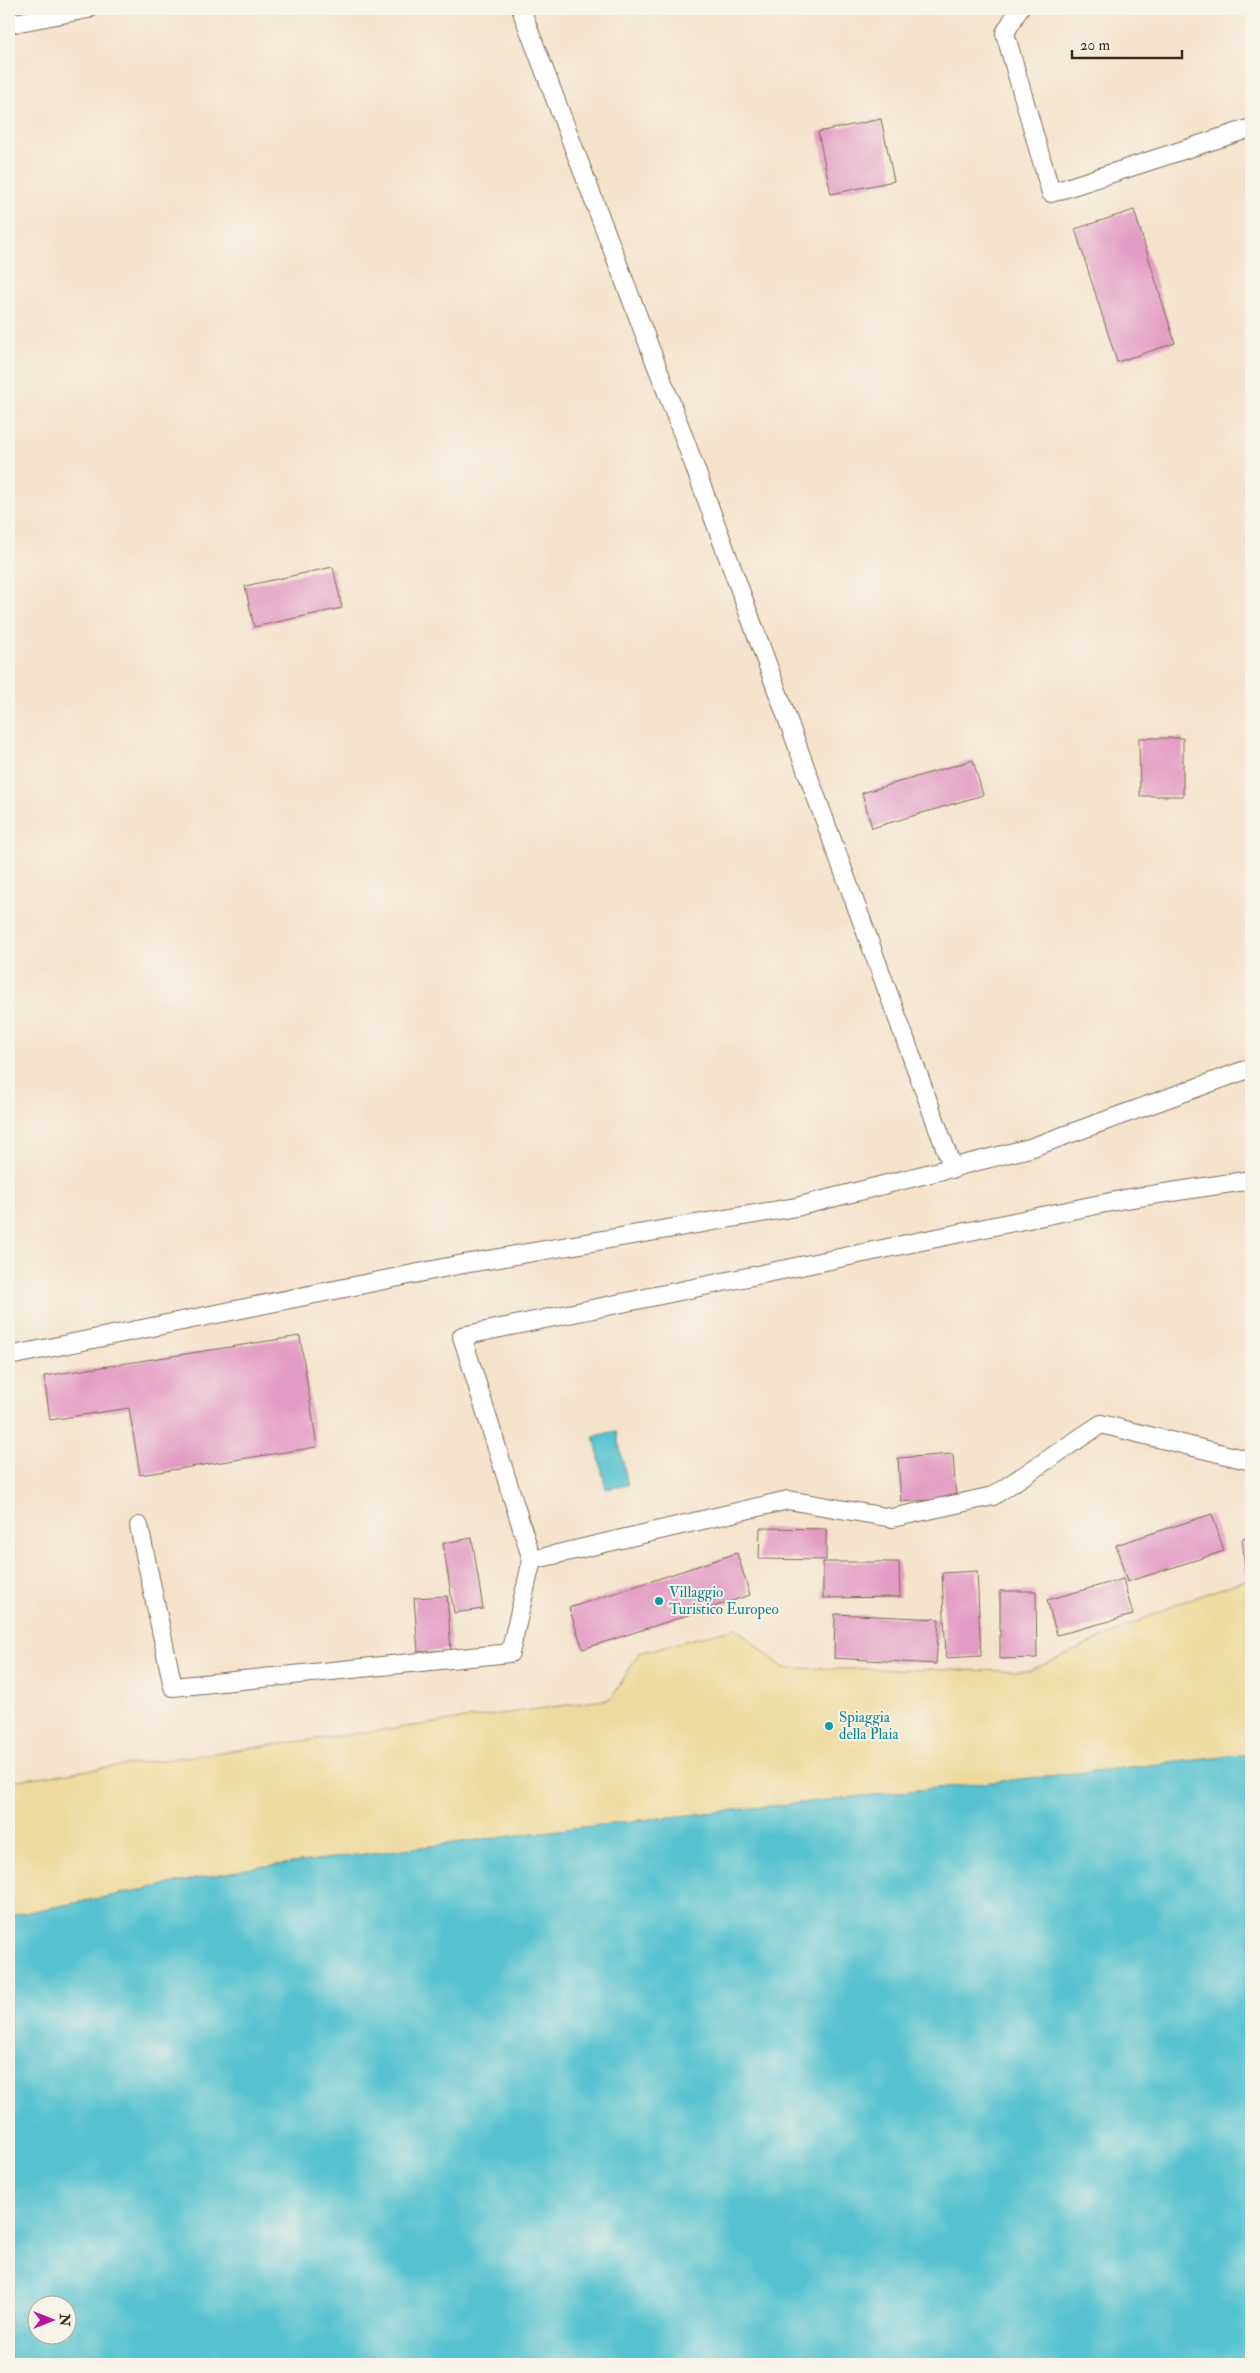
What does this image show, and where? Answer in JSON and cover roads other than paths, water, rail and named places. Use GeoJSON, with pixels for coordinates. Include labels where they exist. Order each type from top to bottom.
{"type":"FeatureCollection","features":[{"type":"Feature","properties":{"kind":"lane"},"geometry":{"type":"LineString","coordinates":[[9,24],[88,9]]}},
{"type":"Feature","properties":{"kind":"lane"},"geometry":{"type":"LineString","coordinates":[[522,9],[683,434],[953,1169]]}},
{"type":"Feature","properties":{"kind":"lane"},"geometry":{"type":"LineString","coordinates":[[1020,9],[1005,33],[1051,193],[1251,128]]}},
{"type":"Feature","properties":{"kind":"lane"},"geometry":{"type":"LineString","coordinates":[[9,1356],[458,1265],[796,1207],[953,1169],[1030,1148],[1251,1068]]}},
{"type":"Feature","properties":{"kind":"lane"},"geometry":{"type":"LineString","coordinates":[[138,1526],[173,1687],[510,1653],[532,1560],[462,1336],[1125,1199],[1251,1180]]}},
{"type":"Feature","properties":{"kind":"lane"},"geometry":{"type":"LineString","coordinates":[[532,1560],[788,1500],[892,1518],[993,1496],[1101,1424],[1251,1461]]}},
{"type":"Feature","properties":{"kind":"water"},"geometry":{"type":"Polygon","coordinates":[[[616,1431],[628,1485],[606,1489],[594,1436],[616,1431]]]}},
{"type":"Feature","properties":{"kind":"water"},"geometry":{"type":"Polygon","coordinates":[[[1251,1754],[1251,2364],[9,2364],[9,1916],[252,1868],[624,1822],[1251,1754]]]}},
{"type":"Feature","properties":{"kind":"place","name":"Villaggio Turistico Europeo"},"geometry":{"type":"Point","coordinates":[659,1601]}},
{"type":"Feature","properties":{"kind":"place","name":"Spiaggia della Plaia"},"geometry":{"type":"Point","coordinates":[829,1726]}}]}
